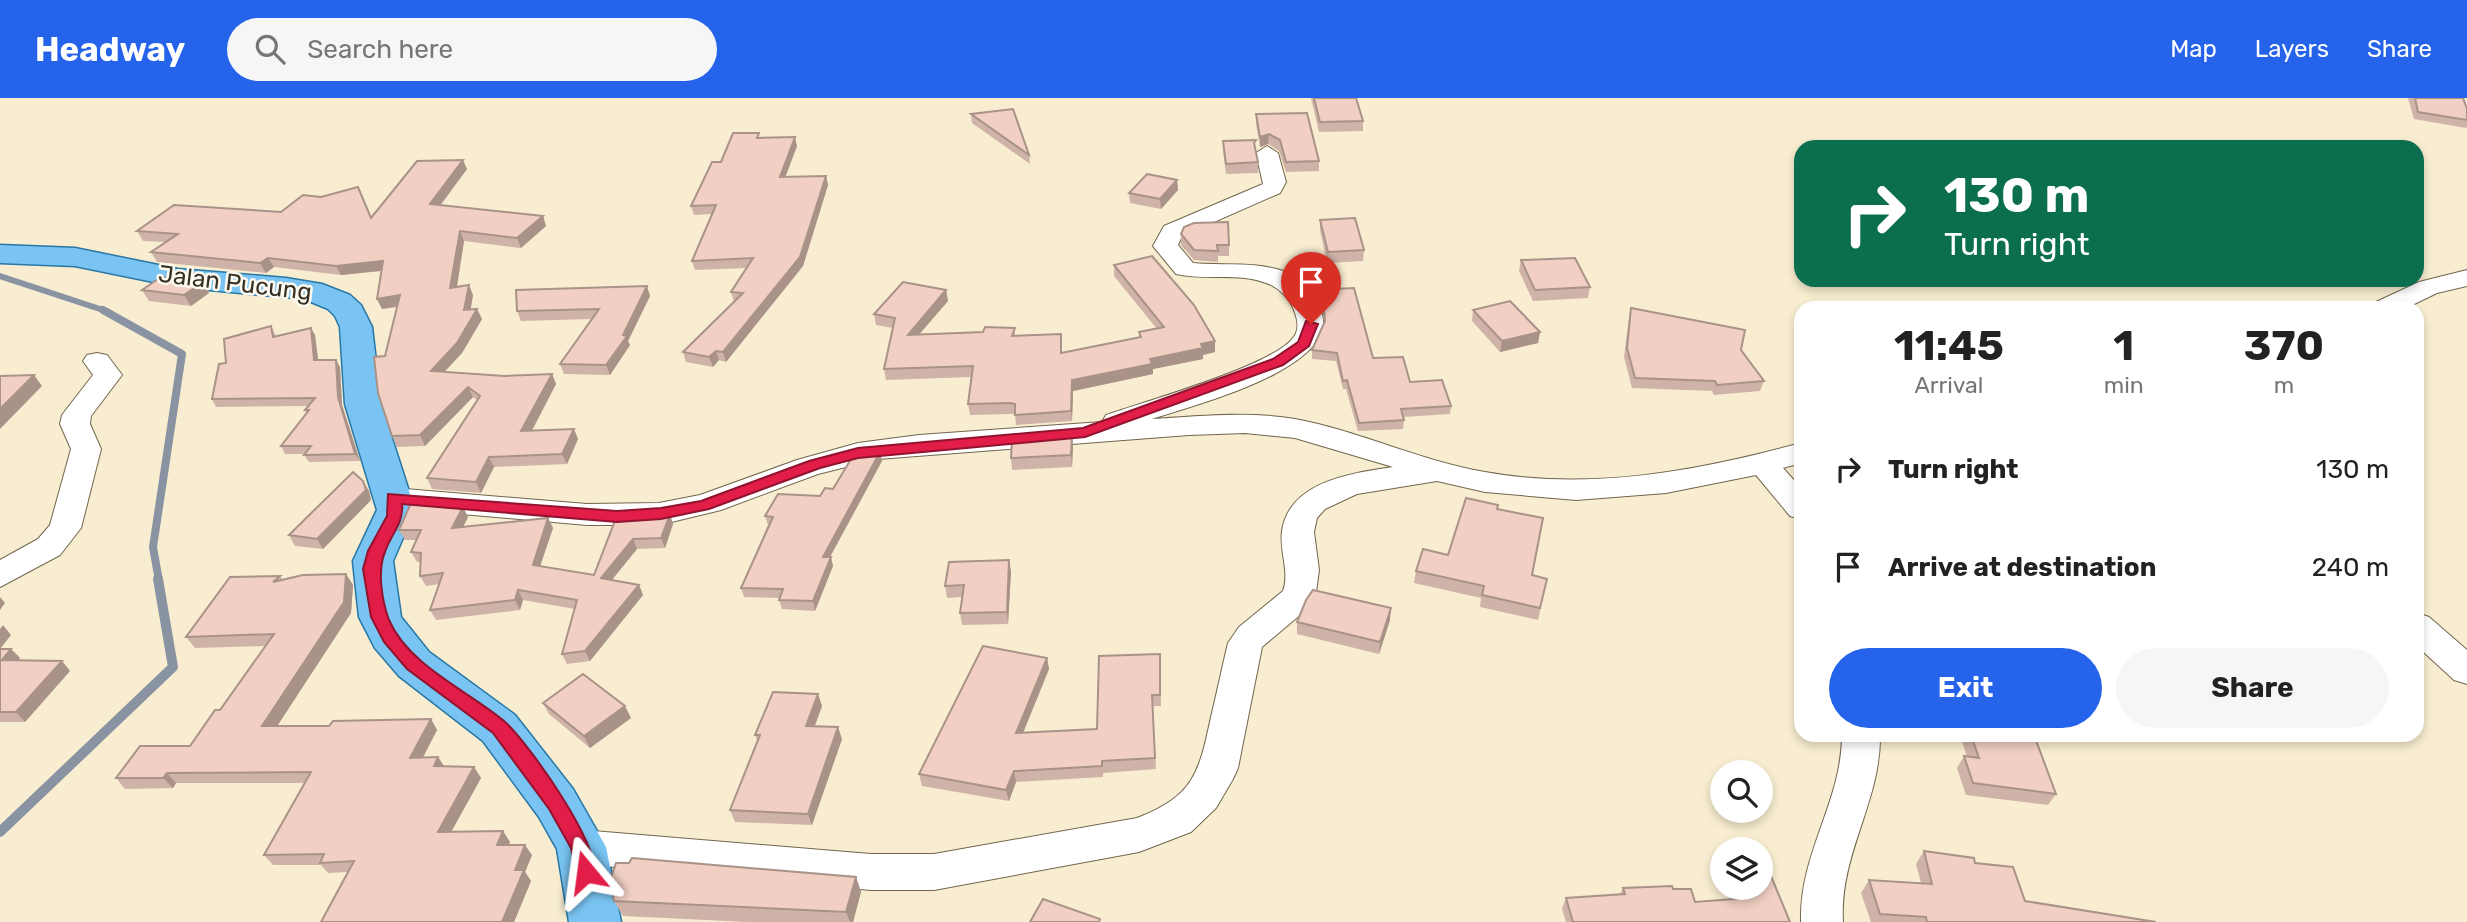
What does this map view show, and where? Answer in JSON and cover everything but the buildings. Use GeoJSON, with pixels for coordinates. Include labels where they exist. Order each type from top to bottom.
{"type":"FeatureCollection","features":[{"type":"Feature","properties":{"kind":"main road","name":"Jalan Pucung"},"geometry":{"type":"LineString","coordinates":[[0,254],[75,257],[178,278],[311,291],[339,302],[350,312],[356,327],[363,404],[393,498],[396,516],[377,551],[372,569],[380,617],[390,637],[414,664],[499,728],[556,803],[581,847],[595,922]]}},
{"type":"Feature","properties":{"kind":"street"},"geometry":{"type":"LineString","coordinates":[[1085,433],[1278,362],[1304,344],[1310,333],[1309,314],[1306,306],[1280,280],[1265,274],[1185,269],[1165,246],[1173,231],[1272,188],[1275,182],[1267,153]]}},
{"type":"Feature","properties":{"kind":"street"},"geometry":{"type":"LineString","coordinates":[[2399,301],[2428,287],[2467,278]]}},
{"type":"Feature","properties":{"kind":"street"},"geometry":{"type":"LineString","coordinates":[[0,575],[49,547],[65,528],[86,449],[75,424],[77,415],[108,375],[97,361]]}},
{"type":"Feature","properties":{"kind":"street"},"geometry":{"type":"LineString","coordinates":[[393,498],[617,517],[661,514],[704,505],[815,464],[858,453],[1085,433],[1246,424],[1297,427],[1439,472],[1507,487],[1563,491],[1667,484],[1794,455]]}},
{"type":"Feature","properties":{"kind":"street"},"geometry":{"type":"LineString","coordinates":[[1763,464],[1794,501]]}},
{"type":"Feature","properties":{"kind":"street"},"geometry":{"type":"LineString","coordinates":[[581,847],[871,872],[934,872],[1139,835],[1177,820],[1202,797],[1219,768],[1245,643],[1254,632],[1288,606],[1300,591],[1298,530],[1302,510],[1314,498],[1337,489],[1439,472]]}},
{"type":"Feature","properties":{"kind":"street"},"geometry":{"type":"LineString","coordinates":[[2424,632],[2467,670]]}},
{"type":"Feature","properties":{"kind":"street"},"geometry":{"type":"LineString","coordinates":[[1822,922],[1820,908],[1826,858],[1857,775],[1862,742]]}},
{"type":"Feature","properties":{"kind":"waterway"},"geometry":{"type":"LineString","coordinates":[[0,276],[103,310]]}},
{"type":"Feature","properties":{"kind":"waterway"},"geometry":{"type":"LineString","coordinates":[[103,310],[109,312]]}},
{"type":"Feature","properties":{"kind":"waterway"},"geometry":{"type":"LineString","coordinates":[[103,310],[182,354],[153,547],[159,581]]}},
{"type":"Feature","properties":{"kind":"waterway"},"geometry":{"type":"LineString","coordinates":[[0,832],[173,667],[158,579]]}},
{"type":"Feature","properties":{"kind":"route"},"geometry":{"type":"LineString","coordinates":[[586,872],[581,847],[556,803],[499,728],[414,664],[390,637],[380,617],[372,569],[377,551],[396,516],[393,498],[617,517],[661,514],[704,505],[815,464],[858,453],[979,440],[1085,433],[1278,362],[1304,344],[1311,324]]}}]}
